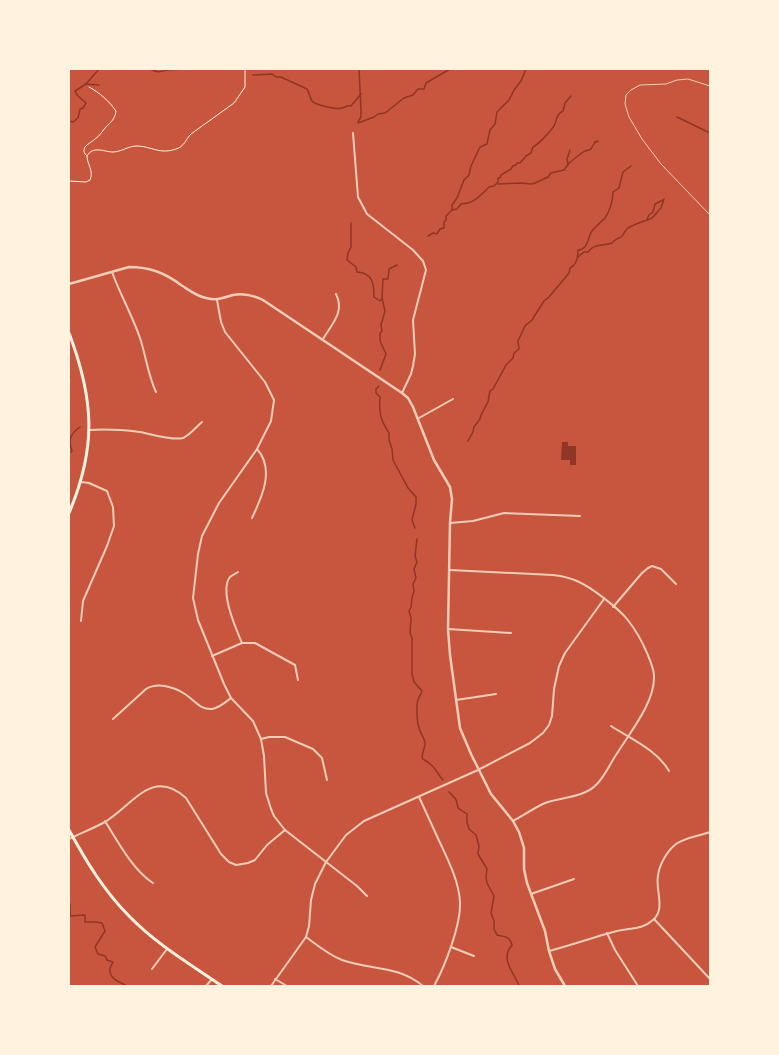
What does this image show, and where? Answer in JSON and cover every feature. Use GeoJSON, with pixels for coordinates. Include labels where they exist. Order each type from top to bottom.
{"type":"FeatureCollection","features":[{"type":"Feature","properties":{"kind":"main road"},"geometry":{"type":"LineString","coordinates":[[69,333],[78,355],[86,387],[90,430],[88,452],[81,482],[69,513]]}},
{"type":"Feature","properties":{"kind":"main road"},"geometry":{"type":"LineString","coordinates":[[69,830],[99,881],[129,916],[167,949],[222,986]]}},
{"type":"Feature","properties":{"kind":"street"},"geometry":{"type":"LineString","coordinates":[[353,134],[358,197],[361,204],[367,214],[413,250],[423,261],[426,270],[413,320],[415,354],[413,366],[402,393]]}},
{"type":"Feature","properties":{"kind":"street"},"geometry":{"type":"LineString","coordinates":[[69,284],[129,267],[150,268],[166,275],[199,296],[217,300],[244,294],[254,296],[263,300],[322,339],[408,398],[419,418],[434,460],[450,487],[452,498],[447,613],[450,655],[460,728],[478,770],[491,794],[520,832],[524,848],[524,870],[530,895],[545,931],[549,951],[555,969],[565,986]]}},
{"type":"Feature","properties":{"kind":"street"},"geometry":{"type":"LineString","coordinates":[[112,272],[140,338],[151,380],[156,392]]}},
{"type":"Feature","properties":{"kind":"street"},"geometry":{"type":"LineString","coordinates":[[322,339],[339,312],[339,300],[336,294]]}},
{"type":"Feature","properties":{"kind":"street"},"geometry":{"type":"LineString","coordinates":[[217,300],[221,322],[225,332],[265,382],[274,400],[272,421],[257,449],[219,503],[202,536],[198,554],[193,598],[198,620],[231,698],[253,721],[261,739],[264,756],[266,794],[271,809],[285,830],[358,886],[367,896]]}},
{"type":"Feature","properties":{"kind":"street"},"geometry":{"type":"LineString","coordinates":[[419,418],[453,399]]}},
{"type":"Feature","properties":{"kind":"street"},"geometry":{"type":"LineString","coordinates":[[90,430],[106,429],[182,438],[187,436],[202,422]]}},
{"type":"Feature","properties":{"kind":"street"},"geometry":{"type":"LineString","coordinates":[[252,518],[260,501],[266,477],[266,466],[263,455],[257,449]]}},
{"type":"Feature","properties":{"kind":"street"},"geometry":{"type":"LineString","coordinates":[[81,482],[89,483],[106,491],[113,507],[114,526],[83,601],[81,621]]}},
{"type":"Feature","properties":{"kind":"street"},"geometry":{"type":"LineString","coordinates":[[450,523],[473,521],[504,513],[580,516]]}},
{"type":"Feature","properties":{"kind":"street"},"geometry":{"type":"LineString","coordinates":[[613,607],[642,573],[652,566],[661,568],[676,584]]}},
{"type":"Feature","properties":{"kind":"street"},"geometry":{"type":"LineString","coordinates":[[450,570],[564,576],[580,582],[604,599],[627,619],[637,633],[650,660],[654,676],[653,689],[648,702],[643,713],[616,754],[605,776],[595,786],[584,792],[544,804],[513,821]]}},
{"type":"Feature","properties":{"kind":"street"},"geometry":{"type":"LineString","coordinates":[[238,572],[231,576],[228,580],[226,596],[242,643]]}},
{"type":"Feature","properties":{"kind":"street"},"geometry":{"type":"LineString","coordinates":[[271,986],[306,937],[309,926],[311,900],[315,884],[326,862],[346,835],[364,821],[478,770],[530,743],[543,733],[549,725],[552,716],[556,676],[562,660],[604,599]]}},
{"type":"Feature","properties":{"kind":"street"},"geometry":{"type":"LineString","coordinates":[[448,630],[511,633]]}},
{"type":"Feature","properties":{"kind":"street"},"geometry":{"type":"LineString","coordinates":[[212,656],[242,643],[255,643],[295,665],[298,680]]}},
{"type":"Feature","properties":{"kind":"street"},"geometry":{"type":"LineString","coordinates":[[113,718],[151,686],[161,685],[172,688],[185,694],[205,709],[213,709],[221,706],[231,698]]}},
{"type":"Feature","properties":{"kind":"street"},"geometry":{"type":"LineString","coordinates":[[456,700],[496,694]]}},
{"type":"Feature","properties":{"kind":"street"},"geometry":{"type":"LineString","coordinates":[[611,726],[652,752],[664,762],[669,772]]}},
{"type":"Feature","properties":{"kind":"street"},"geometry":{"type":"LineString","coordinates":[[261,739],[269,737],[285,737],[313,749],[322,758],[327,780]]}},
{"type":"Feature","properties":{"kind":"street"},"geometry":{"type":"LineString","coordinates":[[69,839],[105,822],[123,809],[140,793],[150,787],[160,785],[169,786],[181,793],[186,798],[221,854],[229,862],[236,865],[248,863],[254,860],[267,845],[285,830]]}},
{"type":"Feature","properties":{"kind":"street"},"geometry":{"type":"LineString","coordinates":[[419,797],[454,874],[460,902],[460,914],[451,947],[434,986]]}},
{"type":"Feature","properties":{"kind":"street"},"geometry":{"type":"LineString","coordinates":[[105,822],[124,850],[146,878],[154,883]]}},
{"type":"Feature","properties":{"kind":"street"},"geometry":{"type":"LineString","coordinates":[[549,951],[616,931],[641,928],[654,919],[660,904],[658,875],[667,853],[686,839],[710,832]]}},
{"type":"Feature","properties":{"kind":"street"},"geometry":{"type":"LineString","coordinates":[[530,895],[574,879]]}},
{"type":"Feature","properties":{"kind":"street"},"geometry":{"type":"LineString","coordinates":[[654,919],[710,979]]}},
{"type":"Feature","properties":{"kind":"street"},"geometry":{"type":"LineString","coordinates":[[607,934],[615,950],[638,986]]}},
{"type":"Feature","properties":{"kind":"street"},"geometry":{"type":"LineString","coordinates":[[306,937],[331,954],[343,960],[395,971],[423,986]]}},
{"type":"Feature","properties":{"kind":"street"},"geometry":{"type":"LineString","coordinates":[[451,947],[474,956]]}},
{"type":"Feature","properties":{"kind":"street"},"geometry":{"type":"LineString","coordinates":[[152,970],[167,949]]}},
{"type":"Feature","properties":{"kind":"street"},"geometry":{"type":"LineString","coordinates":[[206,986],[212,979]]}},
{"type":"Feature","properties":{"kind":"street"},"geometry":{"type":"LineString","coordinates":[[276,979],[287,986]]}},
{"type":"Feature","properties":{"kind":"lane"},"geometry":{"type":"LineString","coordinates":[[710,86],[688,80],[640,85],[630,90],[626,96],[625,104],[629,117],[642,139],[661,164],[710,215]]}},
{"type":"Feature","properties":{"kind":"path"},"geometry":{"type":"LineString","coordinates":[[87,156],[91,151],[104,150],[113,152],[136,146],[163,151],[176,150],[183,146],[191,134],[234,103],[244,87],[245,69]]}},
{"type":"Feature","properties":{"kind":"path"},"geometry":{"type":"LineString","coordinates":[[69,181],[86,182],[90,180],[92,173],[87,156],[84,152],[85,147],[97,138],[106,127],[112,123],[116,116],[116,111],[97,91],[89,87]]}},
{"type":"Feature","properties":{"kind":"shaded area"},"geometry":{"type":"Polygon","coordinates":[[[562,442],[568,442],[568,446],[576,446],[576,465],[570,465],[570,460],[561,460],[562,442]]]}},
{"type":"Feature","properties":{"kind":"waterway"},"geometry":{"type":"LineString","coordinates":[[69,121],[73,122],[78,118],[80,109],[83,108],[86,103],[77,95],[75,91],[86,84],[99,69]]}},
{"type":"Feature","properties":{"kind":"waterway"},"geometry":{"type":"LineString","coordinates":[[150,69],[159,72],[181,69]]}},
{"type":"Feature","properties":{"kind":"waterway"},"geometry":{"type":"LineString","coordinates":[[358,122],[361,117],[359,69]]}},
{"type":"Feature","properties":{"kind":"waterway"},"geometry":{"type":"LineString","coordinates":[[358,123],[378,114],[385,113],[404,98],[413,95],[418,89],[424,89],[426,83],[450,69]]}},
{"type":"Feature","properties":{"kind":"waterway"},"geometry":{"type":"LineString","coordinates":[[428,236],[433,233],[437,234],[440,229],[444,228],[446,216],[452,210],[452,205],[457,198],[464,180],[469,175],[471,166],[480,147],[487,144],[490,130],[495,124],[497,112],[509,100],[521,81],[526,69]]}},
{"type":"Feature","properties":{"kind":"waterway"},"geometry":{"type":"LineString","coordinates":[[253,75],[272,74],[276,77],[281,77],[307,89],[311,100],[314,103],[331,108],[351,106],[361,94]]}},
{"type":"Feature","properties":{"kind":"waterway"},"geometry":{"type":"LineString","coordinates":[[86,84],[99,85]]}},
{"type":"Feature","properties":{"kind":"waterway"},"geometry":{"type":"LineString","coordinates":[[452,210],[457,209],[461,204],[471,202],[476,199],[489,187],[494,186],[498,182],[498,178],[500,178],[501,175],[517,163],[520,163],[531,153],[533,147],[542,140],[554,126],[558,115],[563,111],[565,103],[571,96]]}},
{"type":"Feature","properties":{"kind":"waterway"},"geometry":{"type":"LineString","coordinates":[[677,117],[710,133]]}},
{"type":"Feature","properties":{"kind":"waterway"},"geometry":{"type":"LineString","coordinates":[[498,184],[535,183],[548,177],[551,173],[564,170],[569,163],[583,152],[591,149],[595,142],[598,141]]}},
{"type":"Feature","properties":{"kind":"waterway"},"geometry":{"type":"LineString","coordinates":[[568,165],[567,159],[570,150]]}},
{"type":"Feature","properties":{"kind":"waterway"},"geometry":{"type":"LineString","coordinates":[[468,441],[488,402],[490,391],[493,389],[506,365],[513,358],[514,353],[519,349],[518,341],[525,326],[532,320],[544,301],[569,273],[570,268],[577,260],[578,250],[584,248],[592,231],[607,215],[611,205],[613,192],[619,188],[623,172],[631,166]]}},
{"type":"Feature","properties":{"kind":"waterway"},"geometry":{"type":"LineString","coordinates":[[578,257],[584,252],[588,252],[593,247],[612,243],[616,239],[620,238],[628,228],[652,218],[661,208],[664,199]]}},
{"type":"Feature","properties":{"kind":"waterway"},"geometry":{"type":"LineString","coordinates":[[647,219],[653,212],[655,204],[663,200]]}},
{"type":"Feature","properties":{"kind":"waterway"},"geometry":{"type":"LineString","coordinates":[[351,223],[351,247],[347,260],[356,267],[357,272],[366,274],[372,280],[374,297],[380,301],[382,299]]}},
{"type":"Feature","properties":{"kind":"waterway"},"geometry":{"type":"LineString","coordinates":[[380,370],[386,354],[380,341],[380,333],[382,331],[381,325],[385,311],[382,298],[383,279],[388,279],[389,269],[397,265]]}},
{"type":"Feature","properties":{"kind":"waterway"},"geometry":{"type":"LineString","coordinates":[[379,386],[376,389],[376,393],[380,397],[381,416],[389,433],[393,460],[408,488],[416,497],[412,520],[415,528]]}},
{"type":"Feature","properties":{"kind":"waterway"},"geometry":{"type":"LineString","coordinates":[[69,453],[72,451],[70,444],[72,435],[80,427]]}},
{"type":"Feature","properties":{"kind":"waterway"},"geometry":{"type":"LineString","coordinates":[[417,539],[415,556],[417,562],[414,569],[416,578],[413,584],[414,591],[409,611],[411,618],[410,633],[412,638],[412,674],[414,682],[422,691],[417,702],[418,726],[425,744],[422,758],[434,767],[443,780]]}},
{"type":"Feature","properties":{"kind":"waterway"},"geometry":{"type":"LineString","coordinates":[[449,792],[456,799],[458,808],[467,814],[469,829],[476,835],[479,846],[478,854],[487,869],[487,883],[494,896],[491,913],[494,921],[494,929],[497,935],[507,937],[511,942],[512,945],[508,951],[507,961],[519,986]]}},
{"type":"Feature","properties":{"kind":"waterway"},"geometry":{"type":"LineString","coordinates":[[69,904],[70,916],[85,915],[85,922],[102,923],[105,931],[95,947],[98,954],[105,956],[107,960],[113,962],[110,968],[113,978],[128,986]]}}]}
